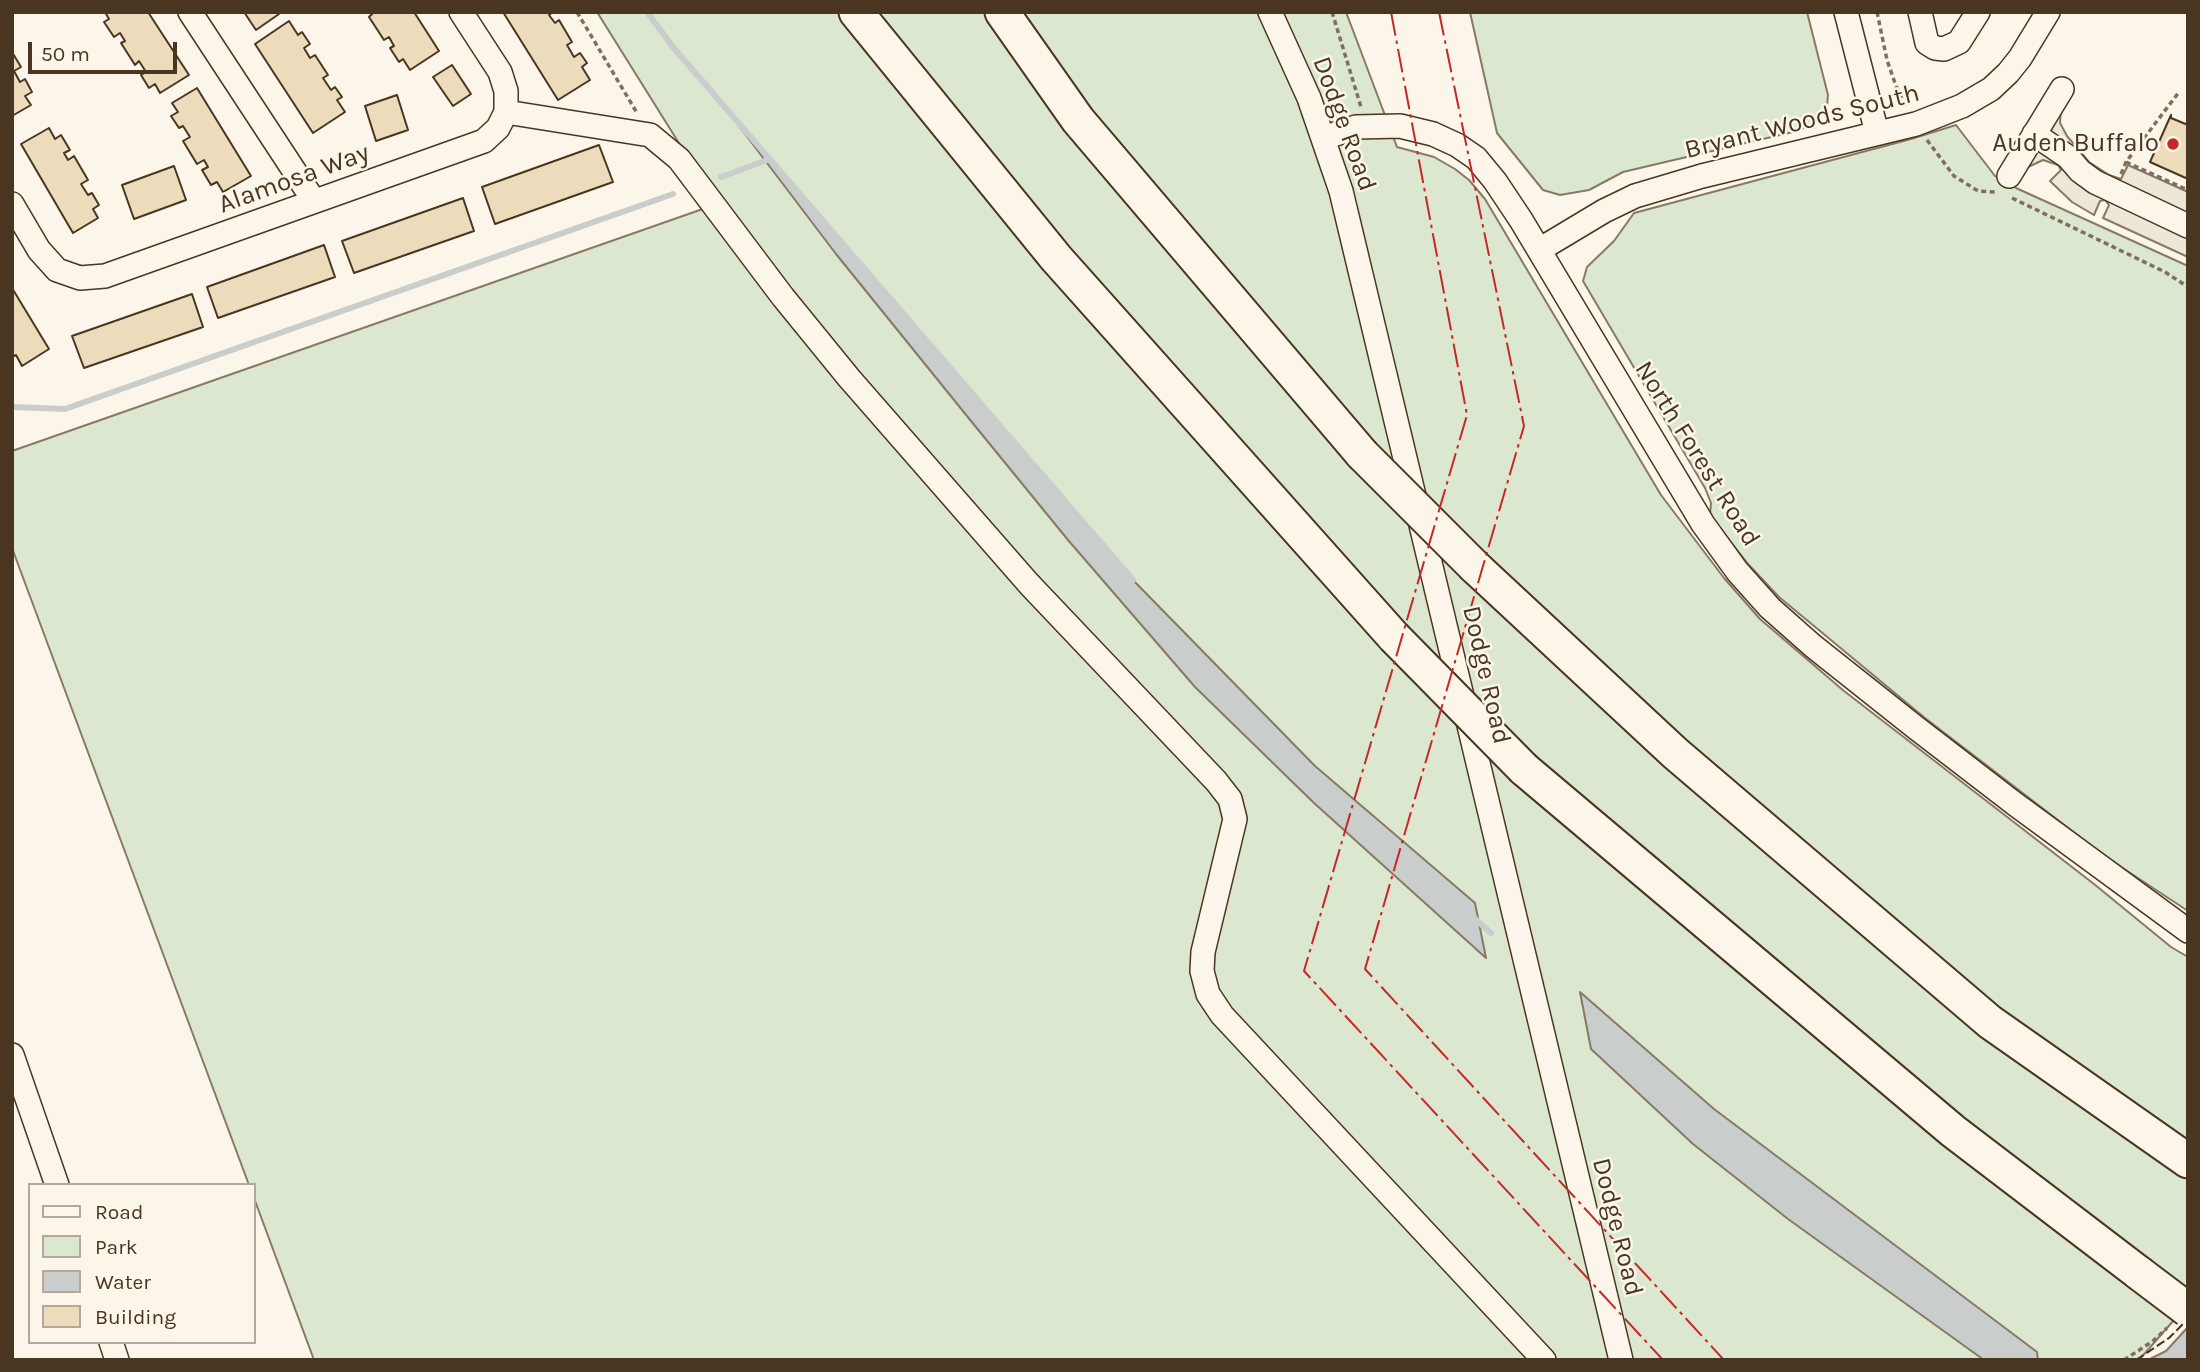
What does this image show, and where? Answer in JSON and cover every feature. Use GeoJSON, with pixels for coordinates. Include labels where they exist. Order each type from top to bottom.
{"type":"FeatureCollection","features":[{"type":"Feature","properties":{"kind":"highway"},"geometry":{"type":"LineString","coordinates":[[856,12],[1056,258],[1394,637],[1524,769],[1953,1131],[2188,1310]]}},
{"type":"Feature","properties":{"kind":"highway"},"geometry":{"type":"LineString","coordinates":[[1002,12],[1077,120],[1362,454],[1475,567],[1675,753],[1990,1022],[2188,1161]]}},
{"type":"Feature","properties":{"kind":"street"},"geometry":{"type":"LineString","coordinates":[[190,12],[314,201]]}},
{"type":"Feature","properties":{"kind":"street"},"geometry":{"type":"LineString","coordinates":[[461,12],[500,72],[506,91],[506,112],[650,135],[679,159],[783,297],[849,378],[1029,583],[1216,781],[1230,799],[1235,819],[1203,952],[1202,971],[1208,994],[1222,1015],[1544,1360]]}},
{"type":"Feature","properties":{"kind":"street","name":"Dodge Road"},"geometry":{"type":"LineString","coordinates":[[1270,12],[1309,98],[1341,191],[1620,1360]]}},
{"type":"Feature","properties":{"kind":"street"},"geometry":{"type":"LineString","coordinates":[[1846,12],[1877,133]]}},
{"type":"Feature","properties":{"kind":"street"},"geometry":{"type":"LineString","coordinates":[[1920,12],[1927,43],[1944,49],[1959,42],[1978,12]]}},
{"type":"Feature","properties":{"kind":"street","name":"Bryant Woods South"},"geometry":{"type":"LineString","coordinates":[[1539,250],[1604,211],[1635,196],[1673,184],[1916,124],[1947,113],[1983,95],[2001,80],[2020,58],[2048,12]]}},
{"type":"Feature","properties":{"kind":"street"},"geometry":{"type":"LineString","coordinates":[[2009,176],[2062,89]]}},
{"type":"Feature","properties":{"kind":"street","name":"Alamosa Way"},"geometry":{"type":"LineString","coordinates":[[15,213],[39,250],[57,270],[80,278],[104,276],[484,141],[498,128],[506,112]]}},
{"type":"Feature","properties":{"kind":"street","name":"North Forest Road"},"geometry":{"type":"LineString","coordinates":[[1324,138],[1366,126],[1391,125],[1422,130],[1465,150],[1495,181],[1539,250],[1703,524],[1737,571],[1770,608],[1895,712],[2188,931]]}},
{"type":"Feature","properties":{"kind":"street"},"geometry":{"type":"LineString","coordinates":[[2034,134],[2068,157],[2080,171],[2095,182],[2188,226]]}},
{"type":"Feature","properties":{"kind":"street"},"geometry":{"type":"LineString","coordinates":[[12,1055],[56,1183]]}},
{"type":"Feature","properties":{"kind":"path"},"geometry":{"type":"LineString","coordinates":[[577,12],[650,135]]}},
{"type":"Feature","properties":{"kind":"path"},"geometry":{"type":"LineString","coordinates":[[1332,12],[1366,126]]}},
{"type":"Feature","properties":{"kind":"path"},"geometry":{"type":"LineString","coordinates":[[1877,12],[1891,73],[1909,111]]}},
{"type":"Feature","properties":{"kind":"path"},"geometry":{"type":"LineString","coordinates":[[2119,178],[2126,162],[2179,92]]}},
{"type":"Feature","properties":{"kind":"path"},"geometry":{"type":"LineString","coordinates":[[1924,135],[1932,150],[1954,176],[1978,191],[2001,192],[2165,272],[2188,287]]}},
{"type":"Feature","properties":{"kind":"path"},"geometry":{"type":"LineString","coordinates":[[2126,162],[2188,190]]}},
{"type":"Feature","properties":{"kind":"path"},"geometry":{"type":"LineString","coordinates":[[2124,1360],[2138,1353],[2160,1335]]}},
{"type":"Feature","properties":{"kind":"green space"},"geometry":{"type":"Polygon","coordinates":[[[597,12],[1346,12],[1397,147],[1434,157],[1455,169],[1469,180],[1485,199],[1661,495],[1724,578],[1760,619],[1844,691],[2094,884],[2171,947],[2188,957],[2188,1304],[2139,1360],[314,1360],[256,1203],[256,1183],[248,1183],[12,548],[12,451],[717,204],[597,12]]]}},
{"type":"Feature","properties":{"kind":"green space"},"geometry":{"type":"Polygon","coordinates":[[[1470,12],[1807,12],[1828,95],[1827,107],[1817,122],[1797,131],[1623,172],[1589,190],[1560,195],[1543,190],[1497,133],[1470,12]]]}},
{"type":"Feature","properties":{"kind":"green space"},"geometry":{"type":"Polygon","coordinates":[[[1956,125],[1995,176],[2188,266],[2188,911],[2106,857],[1925,718],[1779,597],[1748,564],[1710,515],[1711,503],[1705,488],[1583,281],[1587,267],[1614,241],[1634,213],[1956,125]]]}},
{"type":"Feature","properties":{"kind":"shaded area"},"geometry":{"type":"Polygon","coordinates":[[[2061,110],[2060,123],[2067,136],[2089,162],[2109,175],[2121,179],[2128,165],[2188,192],[2188,257],[2103,218],[2109,205],[2105,200],[2100,201],[2094,215],[2072,202],[2050,181],[2061,170],[2058,165],[2043,160],[2026,168],[2061,110]]]}},
{"type":"Feature","properties":{"kind":"water"},"geometry":{"type":"Polygon","coordinates":[[[720,101],[1131,578],[1315,766],[1475,903],[1486,958],[1314,803],[1195,687],[1068,540],[971,421],[836,254],[720,101]]]}},
{"type":"Feature","properties":{"kind":"water"},"geometry":{"type":"Polygon","coordinates":[[[1580,992],[1714,1109],[2037,1352],[2038,1360],[1984,1360],[1788,1219],[1693,1144],[1591,1049],[1580,992]]]}},
{"type":"Feature","properties":{"kind":"water"},"geometry":{"type":"Polygon","coordinates":[[[2188,1327],[2188,1360],[2148,1360],[2166,1351],[2188,1327]]]}},
{"type":"Feature","properties":{"kind":"building"},"geometry":{"type":"Polygon","coordinates":[[[105,12],[148,12],[189,75],[160,93],[155,84],[149,88],[141,75],[146,72],[139,61],[135,65],[121,43],[125,41],[120,33],[114,37],[104,22],[109,19],[105,12]]]}},
{"type":"Feature","properties":{"kind":"building"},"geometry":{"type":"Polygon","coordinates":[[[244,12],[278,12],[279,14],[256,30],[244,12]]]}},
{"type":"Feature","properties":{"kind":"building"},"geometry":{"type":"Polygon","coordinates":[[[374,12],[414,12],[439,51],[410,70],[403,59],[399,62],[390,48],[394,46],[389,37],[384,40],[369,17],[374,12]]]}},
{"type":"Feature","properties":{"kind":"building"},"geometry":{"type":"Polygon","coordinates":[[[503,12],[553,12],[549,15],[555,23],[559,20],[572,42],[567,45],[574,57],[580,53],[587,63],[582,67],[590,80],[558,100],[503,12]]]}},
{"type":"Feature","properties":{"kind":"building"},"geometry":{"type":"Polygon","coordinates":[[[289,21],[298,35],[302,32],[310,44],[304,48],[310,58],[315,55],[328,75],[323,78],[331,90],[335,87],[342,97],[337,100],[345,112],[313,133],[255,44],[289,21]]]}},
{"type":"Feature","properties":{"kind":"building"},"geometry":{"type":"Polygon","coordinates":[[[12,52],[21,67],[14,71],[20,82],[25,79],[32,92],[25,96],[31,105],[12,116],[12,52]]]}},
{"type":"Feature","properties":{"kind":"building"},"geometry":{"type":"Polygon","coordinates":[[[452,65],[471,94],[453,106],[433,77],[452,65]]]}},
{"type":"Feature","properties":{"kind":"building"},"geometry":{"type":"Polygon","coordinates":[[[197,88],[251,176],[223,192],[217,182],[211,185],[202,170],[208,167],[204,160],[197,164],[183,141],[190,137],[183,126],[179,128],[171,116],[178,112],[172,103],[197,88]]]}},
{"type":"Feature","properties":{"kind":"building"},"geometry":{"type":"Polygon","coordinates":[[[397,95],[408,130],[376,141],[365,106],[397,95]]]}},
{"type":"Feature","properties":{"kind":"building","name":"Auden Buffalo"},"geometry":{"type":"Polygon","coordinates":[[[2171,115],[2171,118],[2188,125],[2188,179],[2150,162],[2171,115]]]}},
{"type":"Feature","properties":{"kind":"building"},"geometry":{"type":"Polygon","coordinates":[[[49,128],[55,139],[61,135],[70,150],[64,153],[68,160],[74,156],[88,180],[81,184],[88,195],[92,193],[99,205],[93,209],[98,218],[73,233],[21,144],[49,128]]]}},
{"type":"Feature","properties":{"kind":"building"},"geometry":{"type":"Polygon","coordinates":[[[599,145],[613,182],[495,224],[482,187],[599,145]]]}},
{"type":"Feature","properties":{"kind":"building"},"geometry":{"type":"Polygon","coordinates":[[[174,166],[186,200],[134,219],[122,185],[174,166]]]}},
{"type":"Feature","properties":{"kind":"building"},"geometry":{"type":"Polygon","coordinates":[[[463,198],[474,231],[354,273],[342,241],[463,198]]]}},
{"type":"Feature","properties":{"kind":"building"},"geometry":{"type":"Polygon","coordinates":[[[324,245],[335,277],[218,318],[207,287],[324,245]]]}},
{"type":"Feature","properties":{"kind":"building"},"geometry":{"type":"Polygon","coordinates":[[[12,288],[49,349],[22,366],[16,355],[12,357],[12,288]]]}},
{"type":"Feature","properties":{"kind":"building"},"geometry":{"type":"Polygon","coordinates":[[[192,294],[203,327],[84,368],[72,336],[192,294]]]}},
{"type":"Feature","properties":{"kind":"waterway"},"geometry":{"type":"LineString","coordinates":[[647,12],[673,47],[1133,580]]}},
{"type":"Feature","properties":{"kind":"waterway"},"geometry":{"type":"LineString","coordinates":[[721,177],[770,159]]}},
{"type":"Feature","properties":{"kind":"waterway"},"geometry":{"type":"LineString","coordinates":[[12,407],[65,409],[673,194]]}},
{"type":"Feature","properties":{"kind":"waterway"},"geometry":{"type":"LineString","coordinates":[[1475,919],[1491,933]]}},
{"type":"Feature","properties":{"kind":"fence"},"geometry":{"type":"LineString","coordinates":[[2136,1360],[2169,1338],[2185,1322]]}},
{"type":"Feature","properties":{"kind":"power"},"geometry":{"type":"LineString","coordinates":[[1391,12],[1467,415],[1304,971],[1663,1360]]}},
{"type":"Feature","properties":{"kind":"power"},"geometry":{"type":"LineString","coordinates":[[1439,12],[1524,426],[1365,969],[1724,1360]]}},
{"type":"Feature","properties":{"kind":"place","name":"Auden Buffalo"},"geometry":{"type":"Point","coordinates":[2173,144]}}]}
